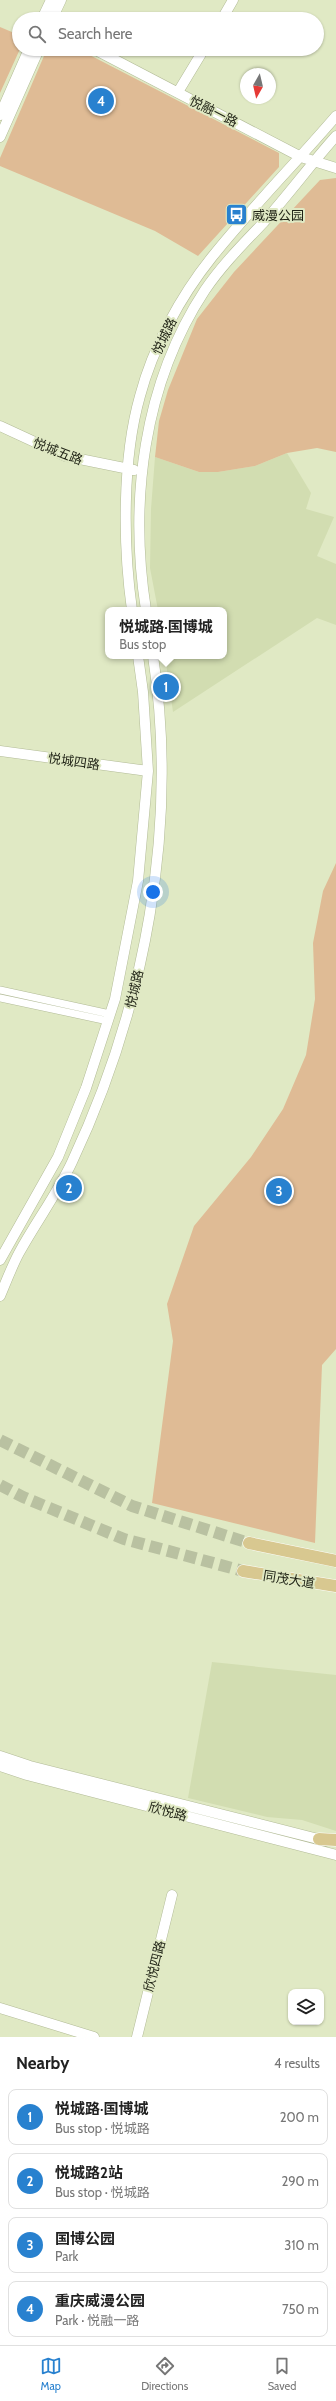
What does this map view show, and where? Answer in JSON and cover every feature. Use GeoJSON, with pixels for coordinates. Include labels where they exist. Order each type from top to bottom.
{"type":"FeatureCollection","features":[{"type":"Feature","properties":{"kind":"main road"},"geometry":{"type":"LineString","coordinates":[[45,12],[51,0]]}},
{"type":"Feature","properties":{"kind":"main road"},"geometry":{"type":"LineString","coordinates":[[55,12],[60,0]]}},
{"type":"Feature","properties":{"kind":"main road"},"geometry":{"type":"LineString","coordinates":[[226,12],[233,0]]}},
{"type":"Feature","properties":{"kind":"main road"},"geometry":{"type":"LineString","coordinates":[[0,116],[26,56]]}},
{"type":"Feature","properties":{"kind":"main road"},"geometry":{"type":"LineString","coordinates":[[0,137],[36,56]]}},
{"type":"Feature","properties":{"kind":"main road","name":"悦融一路"},"geometry":{"type":"LineString","coordinates":[[108,56],[301,156],[336,168]]}},
{"type":"Feature","properties":{"kind":"main road"},"geometry":{"type":"LineString","coordinates":[[178,92],[200,56]]}},
{"type":"Feature","properties":{"kind":"main road","name":"悦城路"},"geometry":{"type":"LineString","coordinates":[[132,607],[126,549],[128,469],[139,397],[150,367],[178,308],[212,257],[336,116]]}},
{"type":"Feature","properties":{"kind":"main road","name":"悦城路"},"geometry":{"type":"LineString","coordinates":[[146,607],[139,550],[139,508],[142,471],[154,403],[163,372],[190,313],[222,266],[264,221],[336,136]]}},
{"type":"Feature","properties":{"kind":"main road","name":"悦城五路"},"geometry":{"type":"LineString","coordinates":[[0,426],[65,456],[142,471]]}},
{"type":"Feature","properties":{"kind":"main road","name":"悦城路"},"geometry":{"type":"LineString","coordinates":[[0,1260],[3,1248],[58,1157],[86,1088],[109,1017],[138,881],[148,771],[143,692],[138,659]]}},
{"type":"Feature","properties":{"kind":"main road","name":"悦城路"},"geometry":{"type":"LineString","coordinates":[[0,1296],[18,1254],[71,1164],[102,1093],[131,1004],[155,885],[162,773],[161,720],[153,659]]}},
{"type":"Feature","properties":{"kind":"main road","name":"悦城四路"},"geometry":{"type":"LineString","coordinates":[[0,751],[148,771]]}},
{"type":"Feature","properties":{"kind":"main road","name":"同茂大道"},"geometry":{"type":"LineString","coordinates":[[249,1543],[336,1561]]}},
{"type":"Feature","properties":{"kind":"main road","name":"同茂大道"},"geometry":{"type":"LineString","coordinates":[[242,1571],[336,1586]]}},
{"type":"Feature","properties":{"kind":"main road","name":"欣悦路"},"geometry":{"type":"LineString","coordinates":[[0,1756],[30,1766],[336,1844]]}},
{"type":"Feature","properties":{"kind":"main road","name":"欣悦路"},"geometry":{"type":"LineString","coordinates":[[0,1766],[27,1775],[336,1855]]}},
{"type":"Feature","properties":{"kind":"main road"},"geometry":{"type":"LineString","coordinates":[[319,1839],[336,1840]]}},
{"type":"Feature","properties":{"kind":"main road","name":"欣悦四路"},"geometry":{"type":"LineString","coordinates":[[137,2037],[172,1894]]}},
{"type":"Feature","properties":{"kind":"main road"},"geometry":{"type":"LineString","coordinates":[[0,2008],[94,2037]]}},
{"type":"Feature","properties":{"kind":"street"},"geometry":{"type":"LineString","coordinates":[[0,990],[109,1017]]}},
{"type":"Feature","properties":{"kind":"street"},"geometry":{"type":"LineString","coordinates":[[0,998],[109,1017]]}},
{"type":"Feature","properties":{"kind":"shaded area"},"geometry":{"type":"Polygon","coordinates":[[[0,27],[12,32],[12,56],[17,56],[0,93],[0,27]]]}},
{"type":"Feature","properties":{"kind":"shaded area"},"geometry":{"type":"Polygon","coordinates":[[[44,56],[92,56],[279,153],[279,167],[198,256],[155,231],[0,166],[0,158],[44,56]]]}},
{"type":"Feature","properties":{"kind":"shaded area"},"geometry":{"type":"Polygon","coordinates":[[[336,178],[336,452],[317,448],[287,453],[255,466],[218,472],[199,472],[155,457],[159,421],[168,390],[197,319],[234,272],[320,180],[336,178]]]}},
{"type":"Feature","properties":{"kind":"shaded area"},"geometry":{"type":"Polygon","coordinates":[[[287,453],[311,493],[306,509],[334,517],[317,556],[336,564],[336,625],[317,618],[173,712],[165,659],[227,659],[227,607],[157,607],[150,568],[151,509],[155,457],[199,472],[218,472],[255,466],[287,453]]]}},
{"type":"Feature","properties":{"kind":"shaded area"},"geometry":{"type":"Polygon","coordinates":[[[336,863],[336,1349],[322,1365],[315,1543],[152,1503],[173,1341],[167,1304],[194,1226],[251,1157],[283,1109],[306,1055],[315,999],[313,943],[323,891],[336,863]]]}},
{"type":"Feature","properties":{"kind":"shaded area"},"geometry":{"type":"Polygon","coordinates":[[[212,1662],[336,1675],[336,1831],[302,1820],[267,1817],[188,1798],[212,1662]]]}},
{"type":"Feature","properties":{"kind":"tunnel"},"geometry":{"type":"LineString","coordinates":[[0,1440],[132,1506],[249,1543]]}},
{"type":"Feature","properties":{"kind":"tunnel"},"geometry":{"type":"LineString","coordinates":[[0,1485],[23,1497],[124,1539],[243,1571]]}},
{"type":"Feature","properties":{"kind":"place","name":"重庆威漫公园"},"geometry":{"type":"Point","coordinates":[101,101]}},
{"type":"Feature","properties":{"kind":"place","name":"威漫公园"},"geometry":{"type":"Point","coordinates":[236,215]}},
{"type":"Feature","properties":{"kind":"place","name":"悦城路·国博城"},"geometry":{"type":"Point","coordinates":[166,687]}},
{"type":"Feature","properties":{"kind":"place","name":"悦城路2站"},"geometry":{"type":"Point","coordinates":[69,1188]}},
{"type":"Feature","properties":{"kind":"place","name":"国博公园"},"geometry":{"type":"Point","coordinates":[279,1191]}}]}
